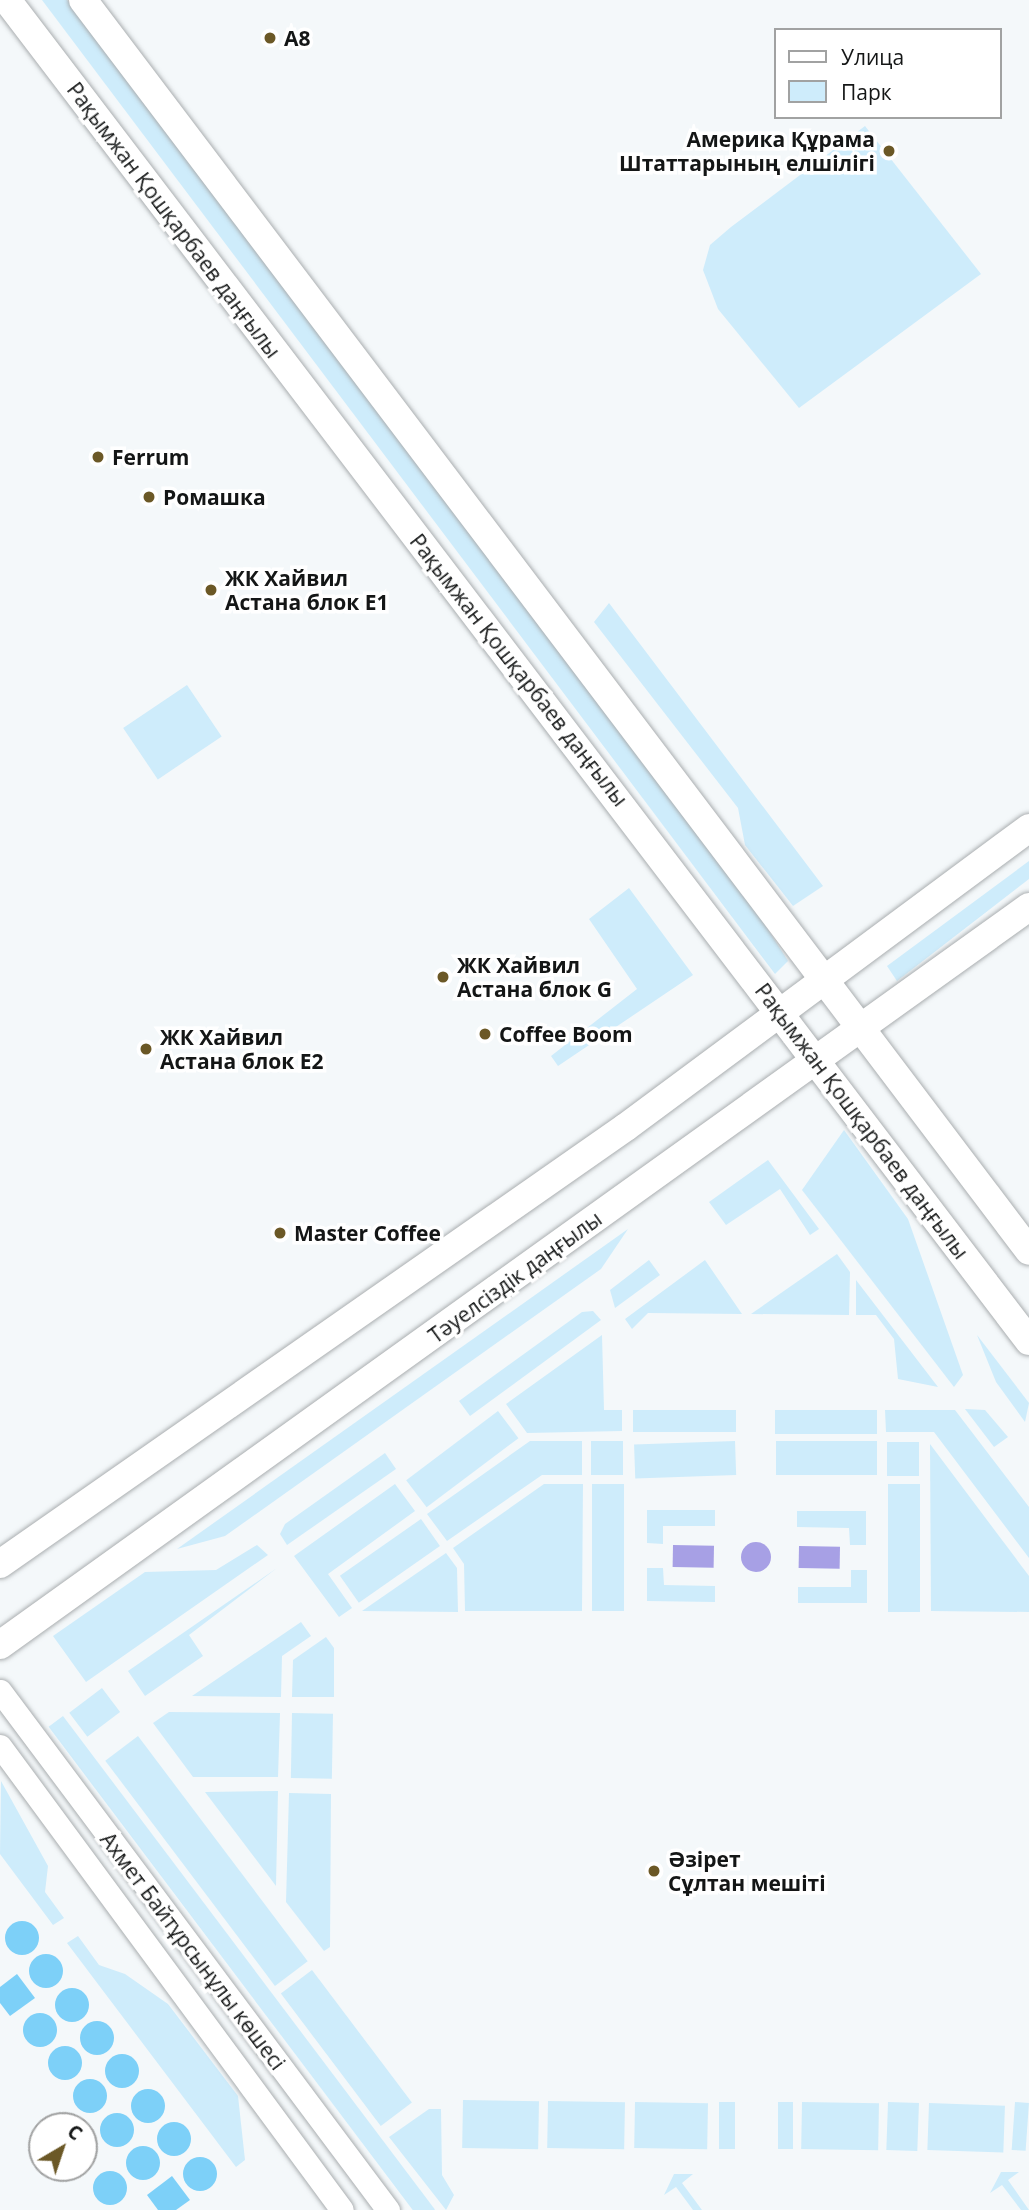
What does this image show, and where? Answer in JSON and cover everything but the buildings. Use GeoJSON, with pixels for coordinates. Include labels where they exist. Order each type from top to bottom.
{"type":"FeatureCollection","features":[{"type":"Feature","properties":{"kind":"main road","name":"Рақымжан Қошқарбаев даңғылы"},"geometry":{"type":"LineString","coordinates":[[7,0],[782,1013],[1029,1341]]}},
{"type":"Feature","properties":{"kind":"main road"},"geometry":{"type":"LineString","coordinates":[[83,0],[1029,1251]]}},
{"type":"Feature","properties":{"kind":"main road"},"geometry":{"type":"LineString","coordinates":[[0,1564],[782,1013],[1029,828]]}},
{"type":"Feature","properties":{"kind":"main road","name":"Тәуелсіздік даңғылы"},"geometry":{"type":"LineString","coordinates":[[0,1645],[819,1062],[1029,907]]}},
{"type":"Feature","properties":{"kind":"street","name":"Ахмет Байтұрсынұлы көшесі"},"geometry":{"type":"LineString","coordinates":[[0,1690],[388,2210]]}},
{"type":"Feature","properties":{"kind":"street","name":"Ахмет Байтұрсынұлы көшесі"},"geometry":{"type":"LineString","coordinates":[[2,1751],[342,2210]]}},
{"type":"Feature","properties":{"kind":"green space"},"geometry":{"type":"Polygon","coordinates":[[[42,0],[67,0],[765,925],[788,961],[775,974],[42,0]]]}},
{"type":"Feature","properties":{"kind":"green space"},"geometry":{"type":"Polygon","coordinates":[[[865,126],[981,274],[799,408],[718,309],[703,270],[710,245],[865,126]]]}},
{"type":"Feature","properties":{"kind":"green space"},"geometry":{"type":"Polygon","coordinates":[[[609,603],[823,886],[793,906],[745,845],[738,808],[594,622],[609,603]]]}},
{"type":"Feature","properties":{"kind":"green space"},"geometry":{"type":"Polygon","coordinates":[[[187,685],[222,736],[158,779],[123,728],[187,685]]]}},
{"type":"Feature","properties":{"kind":"green space"},"geometry":{"type":"Polygon","coordinates":[[[1029,861],[1029,879],[897,981],[887,966],[1029,861]]]}},
{"type":"Feature","properties":{"kind":"green space"},"geometry":{"type":"Polygon","coordinates":[[[629,888],[693,975],[558,1066],[551,1056],[637,989],[589,919],[629,888]]]}},
{"type":"Feature","properties":{"kind":"green space"},"geometry":{"type":"Polygon","coordinates":[[[844,1130],[908,1219],[963,1375],[954,1387],[802,1190],[844,1130]]]}},
{"type":"Feature","properties":{"kind":"green space"},"geometry":{"type":"Polygon","coordinates":[[[768,1160],[819,1229],[810,1235],[780,1189],[726,1225],[709,1202],[768,1160]]]}},
{"type":"Feature","properties":{"kind":"green space"},"geometry":{"type":"Polygon","coordinates":[[[628,1229],[601,1269],[225,1536],[177,1549],[628,1229]]]}},
{"type":"Feature","properties":{"kind":"green space"},"geometry":{"type":"Polygon","coordinates":[[[837,1254],[850,1272],[849,1315],[751,1314],[837,1254]]]}},
{"type":"Feature","properties":{"kind":"green space"},"geometry":{"type":"Polygon","coordinates":[[[649,1260],[660,1275],[615,1308],[610,1290],[649,1260]]]}},
{"type":"Feature","properties":{"kind":"green space"},"geometry":{"type":"Polygon","coordinates":[[[705,1260],[742,1314],[648,1313],[632,1329],[625,1319],[705,1260]]]}},
{"type":"Feature","properties":{"kind":"green space"},"geometry":{"type":"Polygon","coordinates":[[[856,1280],[938,1387],[898,1379],[894,1339],[876,1315],[856,1315],[856,1280]]]}},
{"type":"Feature","properties":{"kind":"green space"},"geometry":{"type":"Polygon","coordinates":[[[593,1311],[601,1320],[470,1416],[459,1401],[582,1312],[593,1311]]]}},
{"type":"Feature","properties":{"kind":"green space"},"geometry":{"type":"Polygon","coordinates":[[[602,1335],[604,1410],[622,1410],[622,1431],[527,1433],[506,1404],[602,1335]]]}},
{"type":"Feature","properties":{"kind":"green space"},"geometry":{"type":"Polygon","coordinates":[[[977,1335],[1029,1403],[1025,1422],[996,1382],[977,1335]]]}},
{"type":"Feature","properties":{"kind":"green space"},"geometry":{"type":"Polygon","coordinates":[[[965,1409],[985,1410],[1008,1437],[994,1447],[965,1409]]]}},
{"type":"Feature","properties":{"kind":"green space"},"geometry":{"type":"Polygon","coordinates":[[[633,1410],[736,1410],[736,1432],[633,1432],[633,1410]]]}},
{"type":"Feature","properties":{"kind":"green space"},"geometry":{"type":"Polygon","coordinates":[[[775,1410],[877,1410],[877,1434],[775,1434],[775,1410]]]}},
{"type":"Feature","properties":{"kind":"green space"},"geometry":{"type":"Polygon","coordinates":[[[885,1410],[955,1410],[1029,1507],[1029,1558],[934,1432],[886,1432],[885,1410]]]}},
{"type":"Feature","properties":{"kind":"green space"},"geometry":{"type":"Polygon","coordinates":[[[498,1411],[518,1438],[427,1507],[406,1480],[498,1411]]]}},
{"type":"Feature","properties":{"kind":"green space"},"geometry":{"type":"Polygon","coordinates":[[[530,1441],[582,1441],[582,1475],[542,1475],[447,1541],[427,1514],[530,1441]]]}},
{"type":"Feature","properties":{"kind":"green space"},"geometry":{"type":"Polygon","coordinates":[[[591,1441],[623,1441],[623,1475],[591,1475],[591,1441]]]}},
{"type":"Feature","properties":{"kind":"green space"},"geometry":{"type":"Polygon","coordinates":[[[735,1441],[736,1475],[635,1479],[634,1445],[735,1441]]]}},
{"type":"Feature","properties":{"kind":"green space"},"geometry":{"type":"Polygon","coordinates":[[[776,1441],[877,1441],[877,1475],[776,1475],[776,1441]]]}},
{"type":"Feature","properties":{"kind":"green space"},"geometry":{"type":"Polygon","coordinates":[[[887,1442],[919,1442],[919,1476],[887,1476],[887,1442]]]}},
{"type":"Feature","properties":{"kind":"green space"},"geometry":{"type":"Polygon","coordinates":[[[930,1444],[1029,1576],[1029,1612],[931,1611],[930,1444]]]}},
{"type":"Feature","properties":{"kind":"green space"},"geometry":{"type":"Polygon","coordinates":[[[385,1453],[396,1469],[287,1545],[280,1534],[285,1524],[385,1453]]]}},
{"type":"Feature","properties":{"kind":"green space"},"geometry":{"type":"Polygon","coordinates":[[[395,1484],[415,1511],[328,1574],[352,1608],[339,1617],[294,1556],[395,1484]]]}},
{"type":"Feature","properties":{"kind":"green space"},"geometry":{"type":"Polygon","coordinates":[[[544,1484],[583,1484],[582,1611],[465,1611],[464,1564],[453,1548],[544,1484]]]}},
{"type":"Feature","properties":{"kind":"green space"},"geometry":{"type":"Polygon","coordinates":[[[592,1484],[624,1484],[624,1611],[592,1611],[592,1484]]]}},
{"type":"Feature","properties":{"kind":"green space"},"geometry":{"type":"Polygon","coordinates":[[[888,1484],[920,1484],[920,1612],[888,1612],[888,1484]]]}},
{"type":"Feature","properties":{"kind":"green space"},"geometry":{"type":"Polygon","coordinates":[[[647,1510],[715,1510],[715,1526],[663,1526],[663,1544],[647,1543],[647,1510]]]}},
{"type":"Feature","properties":{"kind":"green space"},"geometry":{"type":"Polygon","coordinates":[[[797,1511],[866,1511],[866,1545],[850,1545],[849,1528],[797,1527],[797,1511]]]}},
{"type":"Feature","properties":{"kind":"green space"},"geometry":{"type":"Polygon","coordinates":[[[421,1519],[440,1546],[359,1603],[340,1576],[421,1519]]]}},
{"type":"Feature","properties":{"kind":"green space"},"geometry":{"type":"Polygon","coordinates":[[[257,1545],[268,1555],[86,1682],[53,1636],[145,1572],[216,1570],[257,1545]]]}},
{"type":"Feature","properties":{"kind":"green space"},"geometry":{"type":"Polygon","coordinates":[[[446,1553],[457,1568],[458,1612],[362,1611],[446,1553]]]}},
{"type":"Feature","properties":{"kind":"green space"},"geometry":{"type":"Polygon","coordinates":[[[277,1568],[189,1635],[203,1656],[145,1696],[128,1671],[277,1568]]]}},
{"type":"Feature","properties":{"kind":"green space"},"geometry":{"type":"Polygon","coordinates":[[[647,1568],[663,1568],[664,1585],[715,1586],[715,1602],[647,1601],[647,1568]]]}},
{"type":"Feature","properties":{"kind":"green space"},"geometry":{"type":"Polygon","coordinates":[[[851,1570],[867,1570],[867,1603],[798,1603],[798,1587],[851,1587],[851,1570]]]}},
{"type":"Feature","properties":{"kind":"green space"},"geometry":{"type":"Polygon","coordinates":[[[301,1622],[311,1636],[282,1656],[281,1697],[192,1696],[301,1622]]]}},
{"type":"Feature","properties":{"kind":"green space"},"geometry":{"type":"Polygon","coordinates":[[[326,1637],[334,1648],[334,1697],[292,1697],[293,1660],[326,1637]]]}},
{"type":"Feature","properties":{"kind":"green space"},"geometry":{"type":"Polygon","coordinates":[[[102,1688],[120,1712],[87,1737],[69,1713],[102,1688]]]}},
{"type":"Feature","properties":{"kind":"green space"},"geometry":{"type":"Polygon","coordinates":[[[169,1712],[280,1713],[278,1777],[193,1777],[153,1723],[169,1712]]]}},
{"type":"Feature","properties":{"kind":"green space"},"geometry":{"type":"Polygon","coordinates":[[[292,1713],[333,1714],[332,1779],[291,1778],[292,1713]]]}},
{"type":"Feature","properties":{"kind":"green space"},"geometry":{"type":"Polygon","coordinates":[[[63,1716],[435,2210],[413,2210],[49,1727],[63,1716]]]}},
{"type":"Feature","properties":{"kind":"green space"},"geometry":{"type":"Polygon","coordinates":[[[138,1736],[308,1961],[275,1986],[105,1761],[138,1736]]]}},
{"type":"Feature","properties":{"kind":"green space"},"geometry":{"type":"Polygon","coordinates":[[[1,1781],[48,1866],[45,1892],[64,1918],[53,1925],[0,1854],[1,1781]]]}},
{"type":"Feature","properties":{"kind":"green space"},"geometry":{"type":"Polygon","coordinates":[[[278,1791],[276,1886],[205,1792],[278,1791]]]}},
{"type":"Feature","properties":{"kind":"green space"},"geometry":{"type":"Polygon","coordinates":[[[289,1793],[331,1794],[330,1947],[324,1951],[286,1902],[289,1793]]]}},
{"type":"Feature","properties":{"kind":"green space"},"geometry":{"type":"Polygon","coordinates":[[[78,1936],[99,1965],[125,1974],[168,2004],[238,2096],[245,2160],[236,2167],[67,1943],[78,1936]]]}},
{"type":"Feature","properties":{"kind":"green space"},"geometry":{"type":"Polygon","coordinates":[[[312,1970],[412,2103],[381,2126],[281,1993],[312,1970]]]}},
{"type":"Feature","properties":{"kind":"green space"},"geometry":{"type":"Polygon","coordinates":[[[463,2100],[539,2101],[538,2149],[462,2148],[463,2100]]]}},
{"type":"Feature","properties":{"kind":"green space"},"geometry":{"type":"Polygon","coordinates":[[[548,2101],[625,2102],[624,2149],[547,2148],[548,2101]]]}},
{"type":"Feature","properties":{"kind":"green space"},"geometry":{"type":"Polygon","coordinates":[[[635,2102],[708,2103],[707,2149],[634,2148],[635,2102]]]}},
{"type":"Feature","properties":{"kind":"green space"},"geometry":{"type":"Polygon","coordinates":[[[719,2102],[735,2102],[735,2149],[719,2149],[719,2102]]]}},
{"type":"Feature","properties":{"kind":"green space"},"geometry":{"type":"Polygon","coordinates":[[[778,2102],[793,2102],[793,2149],[778,2149],[778,2102]]]}},
{"type":"Feature","properties":{"kind":"green space"},"geometry":{"type":"Polygon","coordinates":[[[802,2102],[879,2103],[878,2150],[801,2149],[802,2102]]]}},
{"type":"Feature","properties":{"kind":"green space"},"geometry":{"type":"Polygon","coordinates":[[[888,2102],[919,2103],[917,2151],[886,2150],[888,2102]]]}},
{"type":"Feature","properties":{"kind":"green space"},"geometry":{"type":"Polygon","coordinates":[[[1015,2102],[1029,2103],[1026,2151],[1012,2150],[1015,2102]]]}},
{"type":"Feature","properties":{"kind":"green space"},"geometry":{"type":"Polygon","coordinates":[[[929,2103],[1005,2106],[1003,2153],[927,2150],[929,2103]]]}},
{"type":"Feature","properties":{"kind":"green space"},"geometry":{"type":"Polygon","coordinates":[[[429,2109],[441,2109],[442,2175],[454,2195],[446,2210],[389,2137],[429,2109]]]}},
{"type":"Feature","properties":{"kind":"green space"},"geometry":{"type":"Polygon","coordinates":[[[1001,2172],[1019,2172],[1008,2180],[1029,2210],[1021,2210],[1002,2185],[990,2193],[1001,2172]]]}},
{"type":"Feature","properties":{"kind":"green space"},"geometry":{"type":"Polygon","coordinates":[[[674,2174],[693,2174],[682,2183],[702,2210],[693,2210],[676,2187],[664,2195],[674,2174]]]}},
{"type":"Feature","properties":{"kind":"shaded area"},"geometry":{"type":"Polygon","coordinates":[[[756,1542],[762,1543],[770,1551],[770,1563],[762,1571],[756,1572],[750,1571],[742,1563],[741,1557],[742,1551],[750,1543],[756,1542]]]}},
{"type":"Feature","properties":{"kind":"shaded area"},"geometry":{"type":"Polygon","coordinates":[[[673,1545],[714,1546],[714,1568],[673,1567],[673,1545]]]}},
{"type":"Feature","properties":{"kind":"shaded area"},"geometry":{"type":"Polygon","coordinates":[[[799,1546],[840,1547],[840,1569],[799,1568],[799,1546]]]}},
{"type":"Feature","properties":{"kind":"shaded area"},"geometry":{"type":"Polygon","coordinates":[[[22,1921],[34,1926],[39,1938],[34,1950],[22,1955],[10,1950],[5,1938],[10,1926],[22,1921]]]}},
{"type":"Feature","properties":{"kind":"shaded area"},"geometry":{"type":"Polygon","coordinates":[[[46,1954],[58,1959],[63,1971],[58,1983],[46,1988],[34,1983],[29,1971],[34,1959],[46,1954]]]}},
{"type":"Feature","properties":{"kind":"shaded area"},"geometry":{"type":"Polygon","coordinates":[[[17,1974],[35,1998],[10,2016],[0,2003],[0,1987],[17,1974]]]}},
{"type":"Feature","properties":{"kind":"shaded area"},"geometry":{"type":"Polygon","coordinates":[[[72,1988],[84,1993],[89,2005],[84,2017],[72,2022],[60,2017],[55,2005],[60,1993],[72,1988]]]}},
{"type":"Feature","properties":{"kind":"shaded area"},"geometry":{"type":"Polygon","coordinates":[[[40,2013],[52,2018],[57,2030],[52,2042],[40,2047],[28,2042],[23,2030],[28,2018],[40,2013]]]}},
{"type":"Feature","properties":{"kind":"shaded area"},"geometry":{"type":"Polygon","coordinates":[[[97,2021],[109,2026],[114,2038],[109,2050],[97,2055],[85,2050],[80,2038],[85,2026],[97,2021]]]}},
{"type":"Feature","properties":{"kind":"shaded area"},"geometry":{"type":"Polygon","coordinates":[[[65,2046],[77,2051],[82,2063],[77,2075],[65,2080],[53,2075],[48,2063],[53,2051],[65,2046]]]}},
{"type":"Feature","properties":{"kind":"shaded area"},"geometry":{"type":"Polygon","coordinates":[[[122,2054],[134,2059],[139,2071],[134,2083],[122,2088],[110,2083],[105,2071],[110,2059],[122,2054]]]}},
{"type":"Feature","properties":{"kind":"shaded area"},"geometry":{"type":"Polygon","coordinates":[[[83,2080],[97,2080],[106,2089],[106,2103],[97,2112],[83,2112],[74,2103],[74,2089],[83,2080]]]}},
{"type":"Feature","properties":{"kind":"shaded area"},"geometry":{"type":"Polygon","coordinates":[[[148,2089],[160,2094],[165,2106],[160,2118],[148,2123],[136,2118],[131,2106],[136,2094],[148,2089]]]}},
{"type":"Feature","properties":{"kind":"shaded area"},"geometry":{"type":"Polygon","coordinates":[[[117,2113],[129,2118],[134,2130],[129,2142],[117,2147],[105,2142],[100,2130],[105,2118],[117,2113]]]}},
{"type":"Feature","properties":{"kind":"shaded area"},"geometry":{"type":"Polygon","coordinates":[[[174,2122],[186,2127],[191,2139],[186,2151],[174,2156],[162,2151],[157,2139],[162,2127],[174,2122]]]}},
{"type":"Feature","properties":{"kind":"shaded area"},"geometry":{"type":"Polygon","coordinates":[[[143,2146],[155,2151],[160,2163],[155,2175],[143,2180],[131,2175],[126,2163],[131,2151],[143,2146]]]}},
{"type":"Feature","properties":{"kind":"shaded area"},"geometry":{"type":"Polygon","coordinates":[[[200,2157],[212,2162],[217,2174],[212,2186],[200,2191],[188,2186],[183,2174],[188,2162],[200,2157]]]}},
{"type":"Feature","properties":{"kind":"shaded area"},"geometry":{"type":"Polygon","coordinates":[[[103,2172],[117,2172],[126,2181],[126,2195],[117,2204],[103,2204],[94,2195],[94,2182],[98,2182],[98,2176],[103,2172]]]}},
{"type":"Feature","properties":{"kind":"shaded area"},"geometry":{"type":"Polygon","coordinates":[[[172,2176],[190,2200],[176,2210],[158,2210],[147,2195],[172,2176]]]}},
{"type":"Feature","properties":{"kind":"place","name":"А8"},"geometry":{"type":"Point","coordinates":[270,38]}},
{"type":"Feature","properties":{"kind":"place","name":"Америка Құрама Штаттарының елшілігі"},"geometry":{"type":"Point","coordinates":[889,151]}},
{"type":"Feature","properties":{"kind":"place","name":"Ferrum"},"geometry":{"type":"Point","coordinates":[98,457]}},
{"type":"Feature","properties":{"kind":"place","name":"Ромашка"},"geometry":{"type":"Point","coordinates":[149,497]}},
{"type":"Feature","properties":{"kind":"place","name":"ЖК Хайвил Астана блок E1"},"geometry":{"type":"Point","coordinates":[211,590]}},
{"type":"Feature","properties":{"kind":"place","name":"ЖК Хайвил Астана блок G"},"geometry":{"type":"Point","coordinates":[443,977]}},
{"type":"Feature","properties":{"kind":"place","name":"Coffee Boom"},"geometry":{"type":"Point","coordinates":[485,1034]}},
{"type":"Feature","properties":{"kind":"place","name":"ЖК Хайвил Астана блок E2"},"geometry":{"type":"Point","coordinates":[146,1049]}},
{"type":"Feature","properties":{"kind":"place","name":"Master Coffee"},"geometry":{"type":"Point","coordinates":[280,1233]}},
{"type":"Feature","properties":{"kind":"place","name":"Әзірет Сұлтан мешіті"},"geometry":{"type":"Point","coordinates":[654,1871]}}]}
